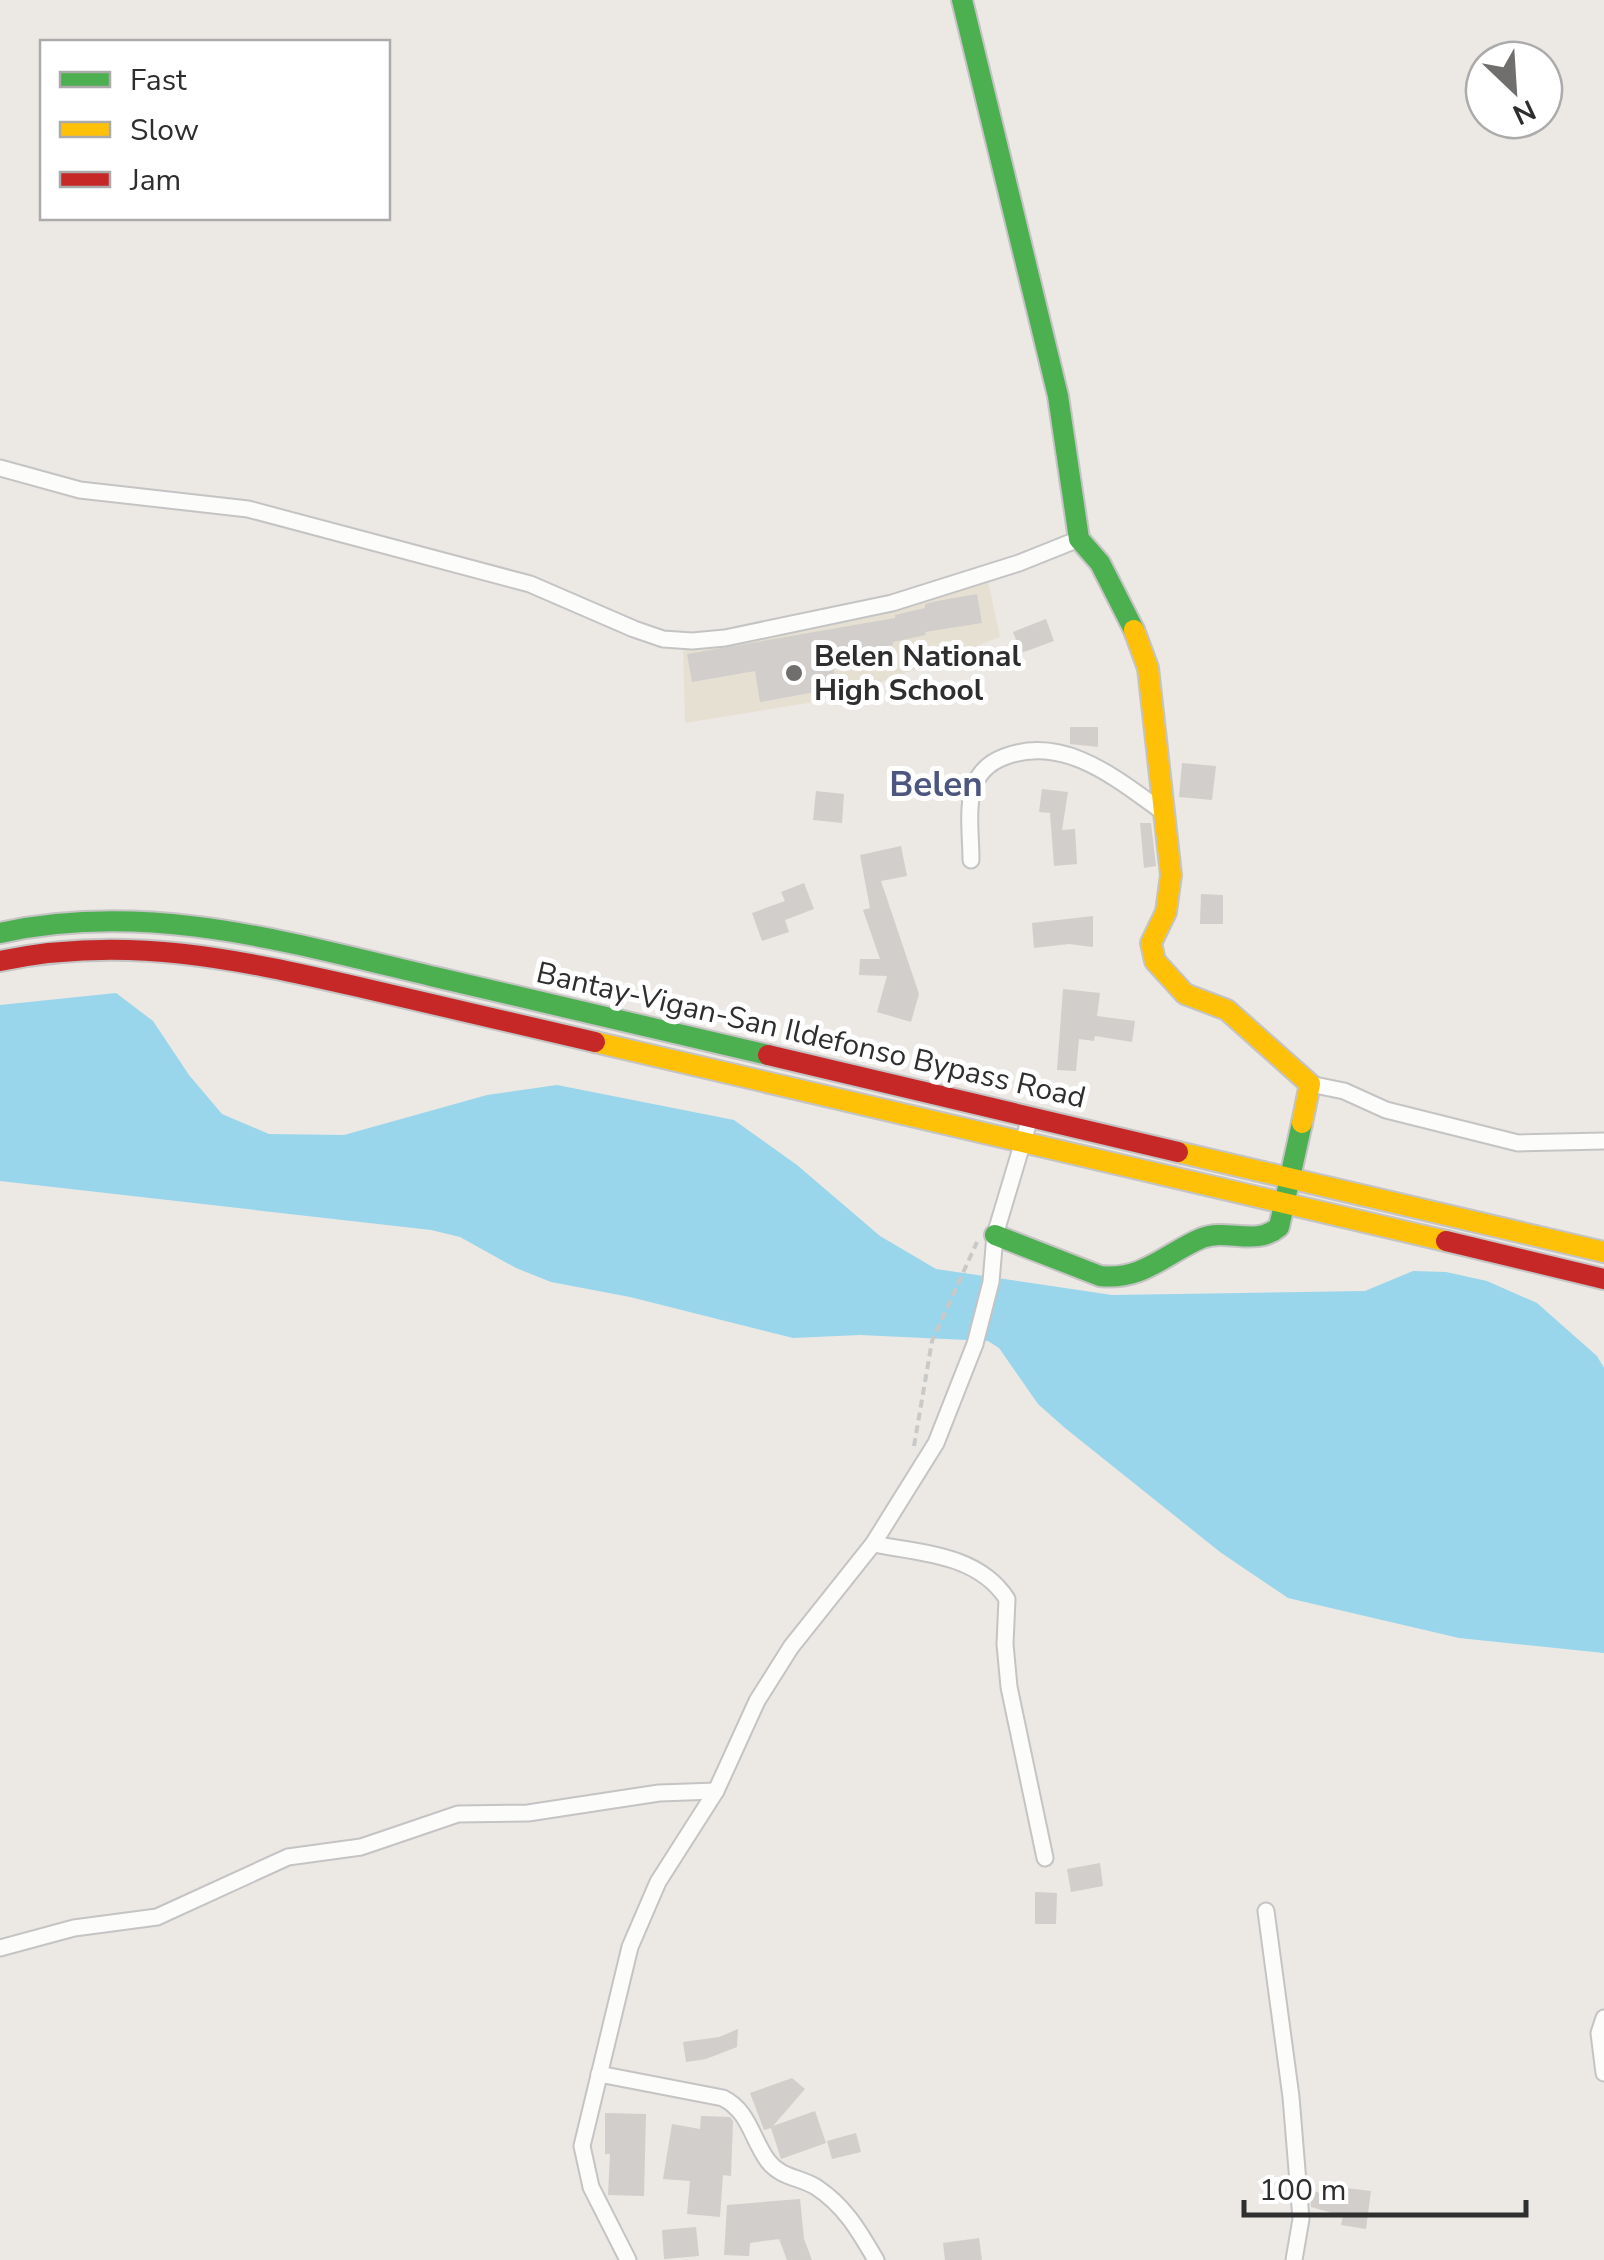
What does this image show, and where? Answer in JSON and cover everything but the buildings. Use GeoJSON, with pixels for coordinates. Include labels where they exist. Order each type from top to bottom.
{"type":"FeatureCollection","features":[{"type":"Feature","properties":{"kind":"main road"},"geometry":{"type":"LineString","coordinates":[[962,0],[1058,396],[1080,539],[1100,563],[1139,639],[1154,703],[1171,875],[1166,912],[1151,943],[1156,962],[1185,994],[1227,1010],[1310,1084],[1279,1227],[1272,1234],[1263,1238],[1204,1238],[1136,1276],[1118,1279],[1100,1276],[995,1235]]}},
{"type":"Feature","properties":{"kind":"main road","name":"Bantay-Vigan-San Ildefonso Bypass Road"},"geometry":{"type":"LineString","coordinates":[[0,933],[90,920],[170,922],[240,931],[1604,1252]]}},
{"type":"Feature","properties":{"kind":"main road","name":"Bantay-Vigan-San Ildefonso Bypass Road"},"geometry":{"type":"LineString","coordinates":[[0,961],[91,947],[167,950],[235,959],[1023,1140],[1604,1279]]}},
{"type":"Feature","properties":{"kind":"street"},"geometry":{"type":"LineString","coordinates":[[0,468],[80,490],[248,509],[530,584],[634,630],[692,642],[892,602],[1000,569],[1080,539]]}},
{"type":"Feature","properties":{"kind":"street"},"geometry":{"type":"LineString","coordinates":[[971,860],[970,800],[979,775],[989,764],[1027,751],[1054,751],[1075,757],[1111,775],[1166,814]]}},
{"type":"Feature","properties":{"kind":"street"},"geometry":{"type":"LineString","coordinates":[[1310,1084],[1344,1091],[1386,1110],[1518,1143],[1604,1141]]}},
{"type":"Feature","properties":{"kind":"street"},"geometry":{"type":"LineString","coordinates":[[628,2260],[591,2187],[582,2146],[630,1947],[658,1882],[716,1791],[757,1701],[791,1648],[872,1544],[936,1443],[975,1344],[991,1282],[995,1235],[1030,1118]]}},
{"type":"Feature","properties":{"kind":"street"},"geometry":{"type":"LineString","coordinates":[[872,1544],[958,1560],[986,1576],[1007,1599],[1005,1644],[1009,1687],[1045,1858]]}},
{"type":"Feature","properties":{"kind":"street"},"geometry":{"type":"LineString","coordinates":[[0,1948],[46,1933],[157,1917],[288,1858],[361,1847],[458,1814],[528,1813],[659,1793],[716,1791]]}},
{"type":"Feature","properties":{"kind":"street"},"geometry":{"type":"LineString","coordinates":[[1266,1911],[1293,2115],[1301,2220],[1294,2260]]}},
{"type":"Feature","properties":{"kind":"street"},"geometry":{"type":"LineString","coordinates":[[1604,2018],[1598,2032],[1604,2073]]}},
{"type":"Feature","properties":{"kind":"street"},"geometry":{"type":"LineString","coordinates":[[599,2074],[723,2098],[740,2108],[768,2160],[787,2177],[812,2184],[843,2207],[876,2260]]}},
{"type":"Feature","properties":{"kind":"path"},"geometry":{"type":"LineString","coordinates":[[912,1456],[932,1341],[964,1267]]}},
{"type":"Feature","properties":{"kind":"shaded area","name":"Belen National High School"},"geometry":{"type":"Polygon","coordinates":[[[988,581],[1000,637],[839,698],[685,723],[683,648],[807,625],[988,581]]]}},
{"type":"Feature","properties":{"kind":"water"},"geometry":{"type":"Polygon","coordinates":[[[116,993],[153,1021],[189,1075],[222,1114],[269,1134],[344,1135],[487,1095],[557,1085],[734,1120],[797,1165],[880,1236],[936,1269],[1112,1295],[1365,1291],[1413,1271],[1446,1272],[1487,1281],[1537,1303],[1597,1356],[1604,1368],[1604,1653],[1459,1638],[1288,1598],[1220,1552],[1065,1428],[1038,1404],[999,1348],[988,1341],[860,1335],[793,1338],[630,1297],[551,1282],[460,1237],[431,1230],[0,1181],[0,1005],[116,993]]]}},
{"type":"Feature","properties":{"kind":"traffic: fast"},"geometry":{"type":"LineString","coordinates":[[962,0],[1058,396],[1079,539],[1100,563],[1134,630]]}},
{"type":"Feature","properties":{"kind":"traffic: fast"},"geometry":{"type":"LineString","coordinates":[[0,933],[110,921],[219,930],[327,951],[768,1055]]}},
{"type":"Feature","properties":{"kind":"traffic: fast"},"geometry":{"type":"LineString","coordinates":[[995,1235],[1100,1276],[1115,1276],[1142,1270],[1212,1235],[1251,1237],[1270,1233],[1279,1227],[1302,1123]]}},
{"type":"Feature","properties":{"kind":"traffic: slow"},"geometry":{"type":"LineString","coordinates":[[1134,630],[1148,668],[1171,875],[1166,912],[1151,943],[1155,961],[1185,994],[1227,1010],[1310,1084],[1302,1123]]}},
{"type":"Feature","properties":{"kind":"traffic: slow"},"geometry":{"type":"LineString","coordinates":[[595,1042],[1446,1241]]}},
{"type":"Feature","properties":{"kind":"traffic: slow"},"geometry":{"type":"LineString","coordinates":[[1178,1152],[1604,1252]]}},
{"type":"Feature","properties":{"kind":"traffic: jam"},"geometry":{"type":"LineString","coordinates":[[0,961],[93,950],[138,950],[228,960],[595,1042]]}},
{"type":"Feature","properties":{"kind":"traffic: jam"},"geometry":{"type":"LineString","coordinates":[[768,1055],[1178,1152]]}},
{"type":"Feature","properties":{"kind":"traffic: jam"},"geometry":{"type":"LineString","coordinates":[[1446,1241],[1604,1279]]}},
{"type":"Feature","properties":{"kind":"place","name":"Belen National High School"},"geometry":{"type":"Point","coordinates":[794,673]}},
{"type":"Feature","properties":{"kind":"district","name":"Belen"},"geometry":{"type":"Point","coordinates":[936,784]}}]}
